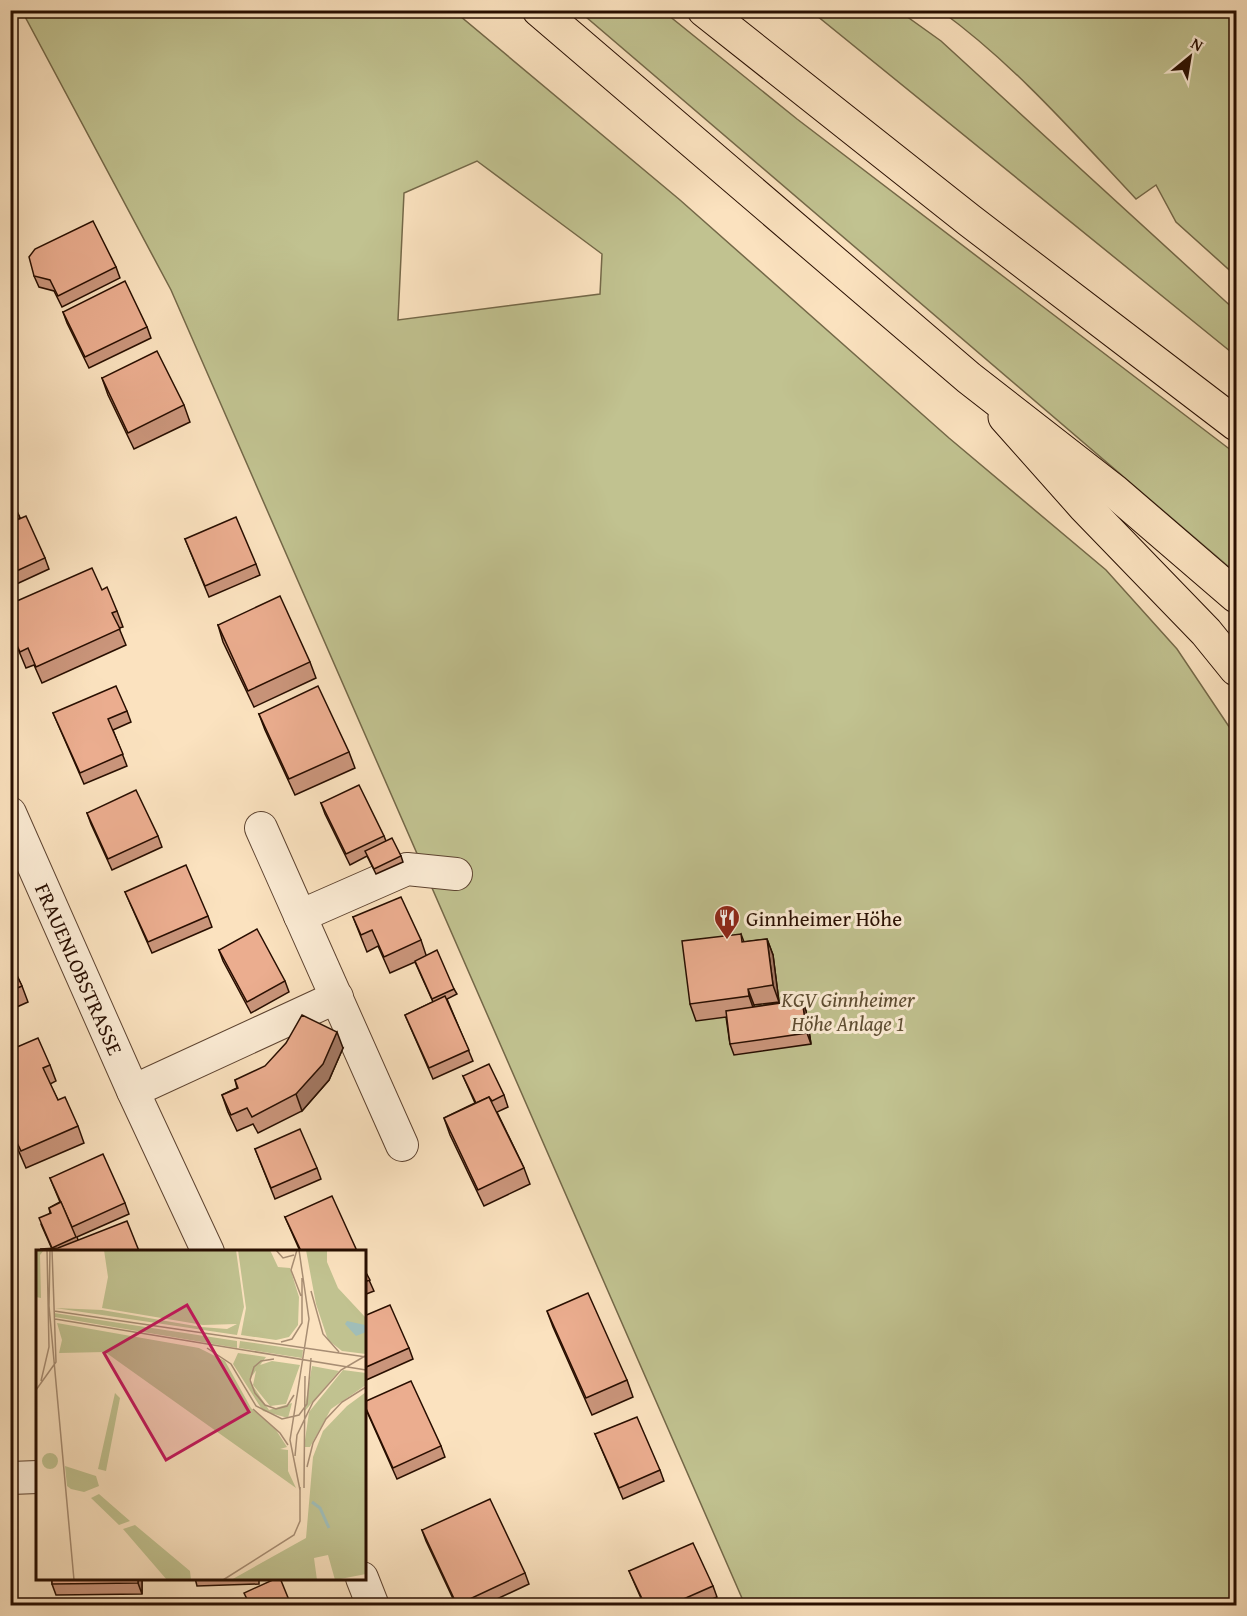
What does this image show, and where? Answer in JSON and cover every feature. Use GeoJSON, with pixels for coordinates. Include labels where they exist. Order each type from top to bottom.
{"type":"FeatureCollection","features":[{"type":"Feature","properties":{"kind":"highway"},"geometry":{"type":"LineString","coordinates":[[539,10],[969,378],[1114,491],[1236,596]]}},
{"type":"Feature","properties":{"kind":"highway"},"geometry":{"type":"LineString","coordinates":[[704,10],[969,220],[1236,424]]}},
{"type":"Feature","properties":{"kind":"highway"},"geometry":{"type":"LineString","coordinates":[[969,378],[1085,507],[1206,632],[1236,669]]}},
{"type":"Feature","properties":{"kind":"street","name":"FRAUENLOBSTRASSE"},"geometry":{"type":"LineString","coordinates":[[10,813],[133,1091],[208,1250]]}},
{"type":"Feature","properties":{"kind":"street"},"geometry":{"type":"LineString","coordinates":[[261,828],[402,1144]]}},
{"type":"Feature","properties":{"kind":"street"},"geometry":{"type":"LineString","coordinates":[[300,916],[406,869],[456,874]]}},
{"type":"Feature","properties":{"kind":"street"},"geometry":{"type":"LineString","coordinates":[[133,1091],[337,997]]}},
{"type":"Feature","properties":{"kind":"street"},"geometry":{"type":"LineString","coordinates":[[10,1478],[36,1478]]}},
{"type":"Feature","properties":{"kind":"street"},"geometry":{"type":"LineString","coordinates":[[363,1580],[374,1605]]}},
{"type":"Feature","properties":{"kind":"green space","name":"KGV Ginnheimer Höhe Anlage 1"},"geometry":{"type":"Polygon","coordinates":[[[22,11],[454,11],[680,200],[949,438],[1106,570],[1177,649],[1236,737],[1236,1605],[745,1605],[171,290],[22,11]],[[477,161],[404,193],[398,320],[600,294],[602,254],[477,161]]]}},
{"type":"Feature","properties":{"kind":"green space"},"geometry":{"type":"Polygon","coordinates":[[[579,11],[663,11],[797,119],[1236,454],[1236,573],[579,11]]]}},
{"type":"Feature","properties":{"kind":"green space"},"geometry":{"type":"Polygon","coordinates":[[[811,11],[899,11],[941,41],[1236,311],[1236,356],[811,11]]]}},
{"type":"Feature","properties":{"kind":"green space"},"geometry":{"type":"Polygon","coordinates":[[[941,11],[1236,11],[1236,276],[1176,222],[1156,185],[1136,199],[1018,76],[994,53],[941,11]]]}},
{"type":"Feature","properties":{"kind":"building"},"geometry":{"type":"Polygon","coordinates":[[[93,221],[116,267],[58,296],[50,280],[34,276],[29,257],[35,249],[93,221]]]}},
{"type":"Feature","properties":{"kind":"building"},"geometry":{"type":"Polygon","coordinates":[[[125,281],[147,327],[85,357],[63,312],[125,281]]]}},
{"type":"Feature","properties":{"kind":"building"},"geometry":{"type":"Polygon","coordinates":[[[157,351],[184,405],[128,433],[102,378],[157,351]]]}},
{"type":"Feature","properties":{"kind":"building"},"geometry":{"type":"Polygon","coordinates":[[[10,498],[20,518],[10,523],[10,498]]]}},
{"type":"Feature","properties":{"kind":"building"},"geometry":{"type":"Polygon","coordinates":[[[26,516],[45,558],[10,574],[10,523],[26,516]]]}},
{"type":"Feature","properties":{"kind":"building"},"geometry":{"type":"Polygon","coordinates":[[[236,517],[256,564],[205,586],[185,539],[236,517]]]}},
{"type":"Feature","properties":{"kind":"building"},"geometry":{"type":"Polygon","coordinates":[[[92,568],[102,590],[107,587],[117,611],[112,613],[120,629],[36,667],[28,648],[20,652],[10,630],[17,625],[10,610],[10,604],[92,568]]]}},
{"type":"Feature","properties":{"kind":"building"},"geometry":{"type":"Polygon","coordinates":[[[280,596],[310,662],[248,691],[218,625],[280,596]]]}},
{"type":"Feature","properties":{"kind":"building"},"geometry":{"type":"Polygon","coordinates":[[[116,686],[127,711],[108,719],[123,754],[80,773],[53,713],[116,686]]]}},
{"type":"Feature","properties":{"kind":"building"},"geometry":{"type":"Polygon","coordinates":[[[318,686],[349,752],[289,779],[259,714],[318,686]]]}},
{"type":"Feature","properties":{"kind":"building"},"geometry":{"type":"Polygon","coordinates":[[[359,785],[384,836],[346,854],[321,803],[359,785]]]}},
{"type":"Feature","properties":{"kind":"building"},"geometry":{"type":"Polygon","coordinates":[[[136,790],[158,836],[108,859],[87,813],[136,790]]]}},
{"type":"Feature","properties":{"kind":"building"},"geometry":{"type":"Polygon","coordinates":[[[392,838],[401,856],[374,869],[365,851],[392,838]]]}},
{"type":"Feature","properties":{"kind":"building"},"geometry":{"type":"Polygon","coordinates":[[[186,865],[208,916],[148,942],[125,892],[186,865]]]}},
{"type":"Feature","properties":{"kind":"building"},"geometry":{"type":"Polygon","coordinates":[[[401,897],[421,940],[384,957],[372,930],[361,935],[353,917],[401,897]]]}},
{"type":"Feature","properties":{"kind":"building"},"geometry":{"type":"Polygon","coordinates":[[[257,929],[285,981],[247,1002],[219,950],[257,929]]]}},
{"type":"Feature","properties":{"kind":"building"},"geometry":{"type":"Polygon","coordinates":[[[741,934],[742,942],[767,939],[773,985],[748,989],[749,996],[690,1004],[682,941],[741,934]]]}},
{"type":"Feature","properties":{"kind":"building"},"geometry":{"type":"Polygon","coordinates":[[[437,950],[454,989],[432,999],[415,961],[437,950]]]}},
{"type":"Feature","properties":{"kind":"building"},"geometry":{"type":"Polygon","coordinates":[[[10,961],[22,986],[10,991],[10,961]]]}},
{"type":"Feature","properties":{"kind":"building"},"geometry":{"type":"Polygon","coordinates":[[[445,996],[469,1050],[429,1068],[405,1015],[445,996]]]}},
{"type":"Feature","properties":{"kind":"building"},"geometry":{"type":"Polygon","coordinates":[[[802,1000],[807,1033],[730,1044],[726,1011],[802,1000]]]}},
{"type":"Feature","properties":{"kind":"building"},"geometry":{"type":"Polygon","coordinates":[[[302,1015],[337,1032],[323,1064],[296,1094],[252,1117],[247,1108],[231,1115],[222,1095],[238,1088],[235,1080],[265,1066],[286,1043],[302,1015]]]}},
{"type":"Feature","properties":{"kind":"building"},"geometry":{"type":"Polygon","coordinates":[[[38,1038],[50,1065],[43,1068],[58,1100],[65,1097],[78,1126],[21,1151],[10,1128],[10,1050],[38,1038]]]}},
{"type":"Feature","properties":{"kind":"building"},"geometry":{"type":"Polygon","coordinates":[[[489,1064],[504,1095],[492,1101],[489,1097],[476,1103],[463,1076],[489,1064]]]}},
{"type":"Feature","properties":{"kind":"building"},"geometry":{"type":"Polygon","coordinates":[[[489,1097],[524,1168],[478,1190],[444,1118],[489,1097]]]}},
{"type":"Feature","properties":{"kind":"building"},"geometry":{"type":"Polygon","coordinates":[[[300,1129],[317,1168],[271,1188],[255,1149],[300,1129]]]}},
{"type":"Feature","properties":{"kind":"building"},"geometry":{"type":"Polygon","coordinates":[[[103,1154],[125,1203],[72,1227],[50,1178],[103,1154]]]}},
{"type":"Feature","properties":{"kind":"building"},"geometry":{"type":"Polygon","coordinates":[[[332,1196],[357,1250],[301,1250],[285,1217],[332,1196]]]}},
{"type":"Feature","properties":{"kind":"building"},"geometry":{"type":"Polygon","coordinates":[[[61,1202],[76,1237],[52,1248],[39,1218],[51,1213],[49,1208],[61,1202]]]}},
{"type":"Feature","properties":{"kind":"building"},"geometry":{"type":"Polygon","coordinates":[[[127,1221],[139,1250],[41,1249],[58,1248],[127,1221]]]}},
{"type":"Feature","properties":{"kind":"building"},"geometry":{"type":"Polygon","coordinates":[[[588,1293],[627,1380],[586,1398],[547,1311],[588,1293]]]}},
{"type":"Feature","properties":{"kind":"building"},"geometry":{"type":"Polygon","coordinates":[[[390,1305],[409,1348],[366,1367],[366,1315],[390,1305]]]}},
{"type":"Feature","properties":{"kind":"building"},"geometry":{"type":"Polygon","coordinates":[[[411,1381],[441,1446],[393,1468],[366,1408],[366,1401],[411,1381]]]}},
{"type":"Feature","properties":{"kind":"building"},"geometry":{"type":"Polygon","coordinates":[[[637,1417],[660,1470],[619,1488],[595,1434],[637,1417]]]}},
{"type":"Feature","properties":{"kind":"building"},"geometry":{"type":"Polygon","coordinates":[[[490,1499],[525,1573],[457,1605],[422,1530],[490,1499]]]}},
{"type":"Feature","properties":{"kind":"building"},"geometry":{"type":"Polygon","coordinates":[[[693,1543],[713,1586],[670,1605],[645,1605],[629,1571],[693,1543]]]}},
{"type":"Feature","properties":{"kind":"building"},"geometry":{"type":"Polygon","coordinates":[[[10,1551],[11,1605],[10,1605],[10,1551]]]}},
{"type":"Feature","properties":{"kind":"building"},"geometry":{"type":"Polygon","coordinates":[[[52,1580],[138,1580],[138,1583],[52,1584],[52,1580]]]}},
{"type":"Feature","properties":{"kind":"building"},"geometry":{"type":"Polygon","coordinates":[[[273,1580],[281,1580],[291,1605],[250,1605],[244,1593],[273,1580]]]}},
{"type":"Feature","properties":{"kind":"place","name":"Ginnheimer Höhe"},"geometry":{"type":"Point","coordinates":[727,941]}}]}
